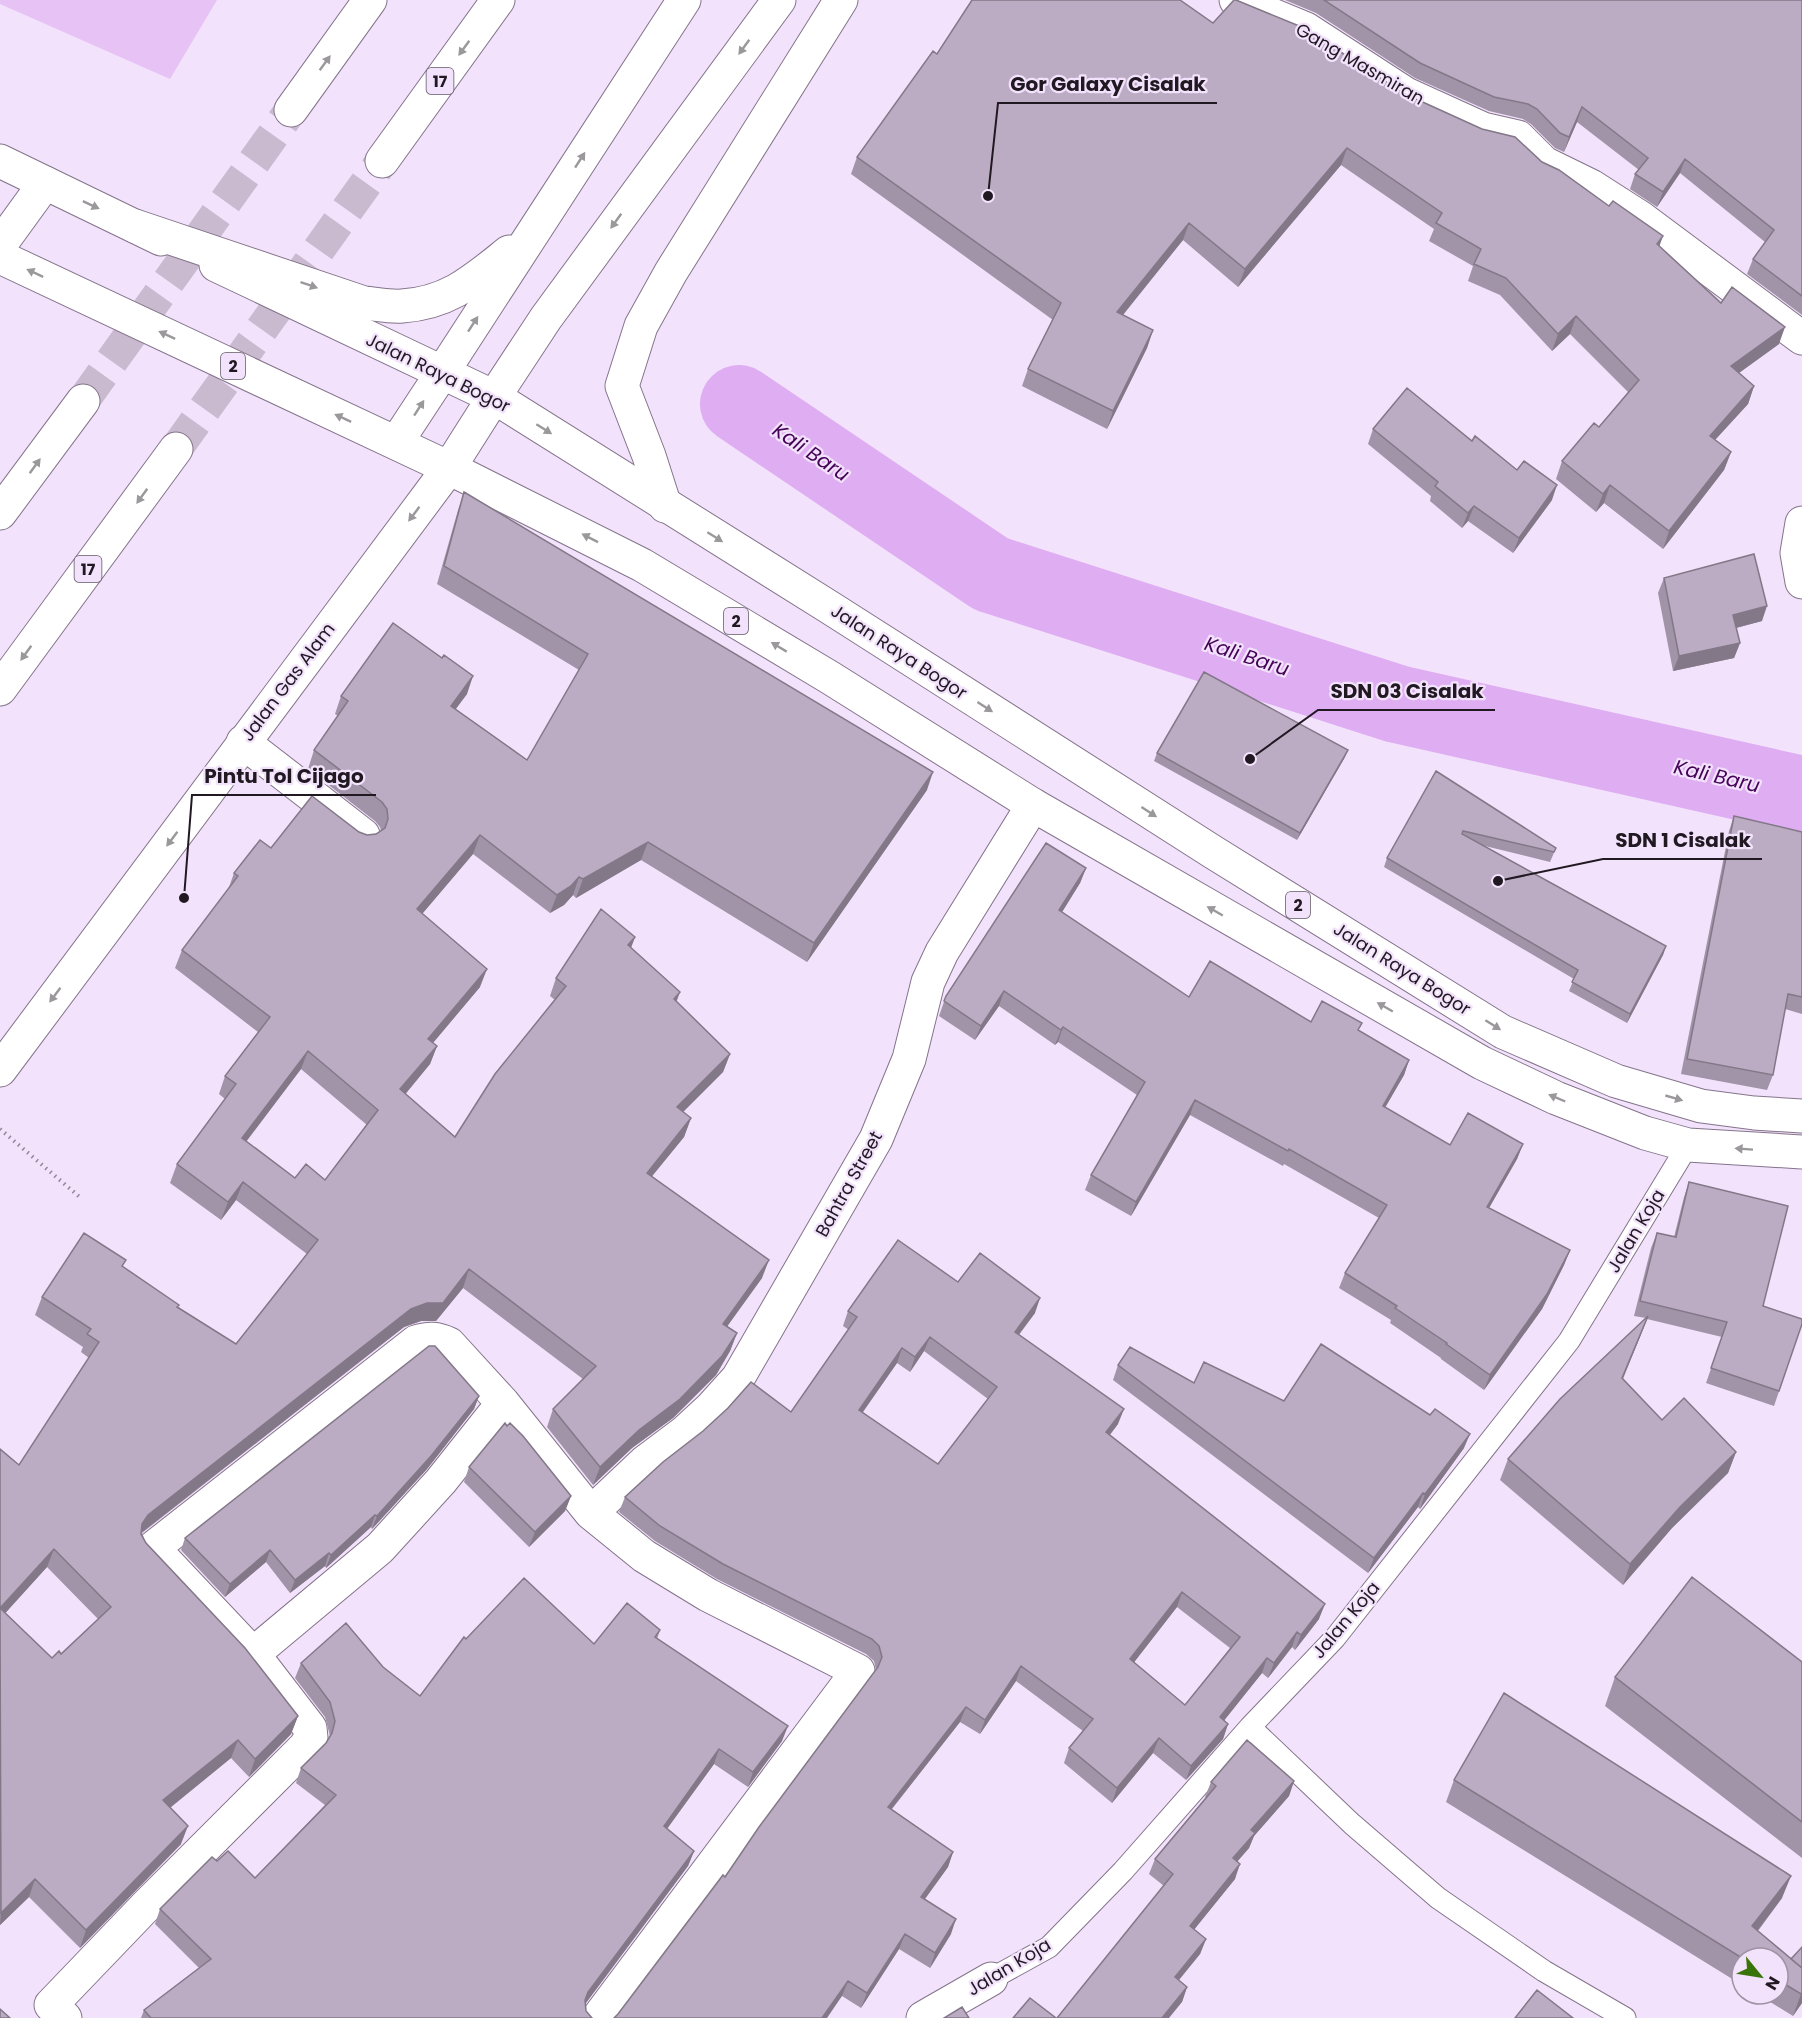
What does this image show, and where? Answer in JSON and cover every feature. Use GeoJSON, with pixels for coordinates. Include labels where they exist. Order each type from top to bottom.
{"type":"FeatureCollection","features":[{"type":"Feature","properties":{"kind":"main road"},"geometry":{"type":"LineString","coordinates":[[291,111],[370,0]]}},
{"type":"Feature","properties":{"kind":"main road","name":"17"},"geometry":{"type":"LineString","coordinates":[[382,161],[498,0]]}},
{"type":"Feature","properties":{"kind":"main road"},"geometry":{"type":"LineString","coordinates":[[449,468],[396,443],[684,0]]}},
{"type":"Feature","properties":{"kind":"main road","name":"Jalan Gas Alam"},"geometry":{"type":"LineString","coordinates":[[0,1070],[449,468],[546,318],[779,0]]}},
{"type":"Feature","properties":{"kind":"main road"},"geometry":{"type":"LineString","coordinates":[[665,506],[649,456],[622,387],[642,326],[671,272],[841,0]]}},
{"type":"Feature","properties":{"kind":"main road","name":"Gang Masmiran"},"geometry":{"type":"LineString","coordinates":[[1236,0],[1306,29],[1406,94],[1482,129],[1518,137],[1544,163],[1591,186],[1641,218],[1802,338]]}},
{"type":"Feature","properties":{"kind":"main road","name":"Jalan Raya Bogor"},"geometry":{"type":"LineString","coordinates":[[0,161],[494,397],[1213,852],[1503,1032],[1616,1081],[1701,1106],[1802,1116]]}},
{"type":"Feature","properties":{"kind":"main road"},"geometry":{"type":"LineString","coordinates":[[0,245],[45,183]]}},
{"type":"Feature","properties":{"kind":"main road"},"geometry":{"type":"LineString","coordinates":[[135,226],[364,303],[400,306],[432,302],[464,288],[532,234]]}},
{"type":"Feature","properties":{"kind":"main road","name":"2"},"geometry":{"type":"LineString","coordinates":[[0,257],[396,443]]}},
{"type":"Feature","properties":{"kind":"main road"},"geometry":{"type":"LineString","coordinates":[[0,513],[83,401]]}},
{"type":"Feature","properties":{"kind":"main road","name":"17"},"geometry":{"type":"LineString","coordinates":[[0,689],[176,449]]}},
{"type":"Feature","properties":{"kind":"main road","name":"2"},"geometry":{"type":"LineString","coordinates":[[449,468],[642,565],[1033,805],[1482,1063],[1568,1102],[1645,1133],[1688,1145],[1802,1152]]}},
{"type":"Feature","properties":{"kind":"main road"},"geometry":{"type":"LineString","coordinates":[[1802,524],[1797,552],[1802,582]]}},
{"type":"Feature","properties":{"kind":"main road"},"geometry":{"type":"LineString","coordinates":[[243,742],[363,835]]}},
{"type":"Feature","properties":{"kind":"main road","name":"Bahtra Street"},"geometry":{"type":"LineString","coordinates":[[591,1513],[645,1462],[685,1432],[710,1409],[738,1377],[876,1139],[909,1059],[928,981],[942,952],[1033,805]]}},
{"type":"Feature","properties":{"kind":"main road"},"geometry":{"type":"LineString","coordinates":[[64,2018],[51,2005],[305,1747],[311,1738],[310,1728],[253,1654],[153,1548],[416,1342],[428,1338],[442,1340],[449,1344],[503,1403],[591,1513],[644,1556],[708,1595],[858,1671],[598,2018]]}},
{"type":"Feature","properties":{"kind":"main road"},"geometry":{"type":"LineString","coordinates":[[253,1654],[381,1548],[441,1481],[503,1403]]}},
{"type":"Feature","properties":{"kind":"main road","name":"Jalan Koja"},"geometry":{"type":"LineString","coordinates":[[923,2018],[991,1979]]}},
{"type":"Feature","properties":{"kind":"lane","name":"Jalan Koja"},"geometry":{"type":"LineString","coordinates":[[991,1979],[1049,1947],[1123,1870],[1250,1727],[1335,1638],[1569,1341],[1688,1145]]}},
{"type":"Feature","properties":{"kind":"lane"},"geometry":{"type":"LineString","coordinates":[[1250,1727],[1352,1824],[1438,1898],[1544,1971],[1625,2018]]}},
{"type":"Feature","properties":{"kind":"path"},"geometry":{"type":"LineString","coordinates":[[0,1129],[82,1199]]}},
{"type":"Feature","properties":{"kind":"shaded area"},"geometry":{"type":"Polygon","coordinates":[[[0,0],[217,0],[170,79],[0,4],[0,0]]]}},
{"type":"Feature","properties":{"kind":"building"},"geometry":{"type":"Polygon","coordinates":[[[972,0],[1180,0],[1213,23],[1236,0],[1304,28],[1405,94],[1482,129],[1515,137],[1542,162],[1559,170],[1609,206],[1613,201],[1663,236],[1657,244],[1721,303],[1732,287],[1785,327],[1731,366],[1754,386],[1710,436],[1731,452],[1669,531],[1610,485],[1603,494],[1562,461],[1594,423],[1599,427],[1639,380],[1576,316],[1558,334],[1506,278],[1474,264],[1481,249],[1436,223],[1442,213],[1347,148],[1245,269],[1189,223],[1117,312],[1153,330],[1113,411],[1028,369],[1061,303],[857,157],[933,51],[937,54],[972,0]]]}},
{"type":"Feature","properties":{"kind":"building"},"geometry":{"type":"Polygon","coordinates":[[[1324,0],[1802,0],[1802,296],[1753,259],[1774,230],[1685,159],[1663,192],[1635,174],[1648,158],[1582,107],[1569,137],[1560,133],[1537,109],[1528,104],[1494,97],[1420,63],[1324,0]]]}},
{"type":"Feature","properties":{"kind":"building"},"geometry":{"type":"Polygon","coordinates":[[[1407,388],[1472,441],[1475,436],[1517,470],[1524,461],[1557,485],[1519,538],[1474,506],[1468,513],[1435,486],[1438,482],[1373,429],[1407,388]]]}},
{"type":"Feature","properties":{"kind":"building"},"geometry":{"type":"Polygon","coordinates":[[[464,492],[933,772],[814,943],[648,842],[583,879],[579,877],[571,886],[557,895],[480,835],[417,909],[487,969],[428,1039],[437,1046],[400,1089],[455,1137],[495,1074],[566,986],[556,978],[601,909],[635,937],[628,945],[680,992],[674,999],[730,1054],[677,1107],[691,1118],[647,1173],[769,1260],[723,1324],[737,1333],[722,1356],[680,1399],[639,1430],[600,1467],[553,1409],[596,1366],[469,1269],[443,1303],[427,1303],[411,1309],[148,1515],[142,1524],[141,1534],[146,1543],[245,1648],[298,1716],[255,1759],[238,1740],[163,1800],[188,1826],[86,1930],[35,1879],[1,1913],[0,1608],[0,1449],[19,1465],[99,1342],[87,1334],[91,1329],[42,1297],[84,1233],[126,1260],[122,1266],[179,1305],[177,1307],[236,1344],[318,1240],[243,1182],[228,1202],[177,1164],[236,1084],[225,1076],[270,1017],[182,950],[238,876],[234,873],[260,840],[271,848],[312,796],[359,832],[367,835],[376,834],[385,828],[388,819],[387,809],[382,802],[314,750],[348,701],[341,696],[393,623],[442,658],[444,655],[473,676],[451,706],[527,760],[588,654],[444,566],[464,492]],[[308,1051],[242,1138],[295,1178],[306,1164],[325,1180],[378,1110],[308,1051]],[[54,1549],[0,1608],[52,1658],[59,1651],[61,1654],[111,1607],[54,1549]]]}},
{"type":"Feature","properties":{"kind":"building"},"geometry":{"type":"Polygon","coordinates":[[[1754,554],[1767,606],[1733,615],[1740,643],[1679,656],[1664,578],[1754,554]]]}},
{"type":"Feature","properties":{"kind":"building"},"geometry":{"type":"Polygon","coordinates":[[[1204,672],[1348,750],[1300,833],[1157,753],[1204,672]]]}},
{"type":"Feature","properties":{"kind":"building"},"geometry":{"type":"Polygon","coordinates":[[[1436,771],[1556,848],[1554,852],[1463,831],[1462,834],[1666,946],[1630,1014],[1572,982],[1578,970],[1387,858],[1436,771]]]}},
{"type":"Feature","properties":{"kind":"building"},"geometry":{"type":"Polygon","coordinates":[[[1734,816],[1802,832],[1802,997],[1788,994],[1773,1075],[1687,1059],[1734,816]]]}},
{"type":"Feature","properties":{"kind":"building"},"geometry":{"type":"Polygon","coordinates":[[[1046,843],[1086,868],[1059,910],[1189,997],[1210,961],[1311,1022],[1322,1001],[1362,1023],[1358,1030],[1409,1060],[1383,1106],[1450,1145],[1468,1113],[1523,1144],[1487,1207],[1570,1250],[1547,1294],[1490,1375],[1395,1308],[1397,1306],[1345,1273],[1387,1205],[1289,1149],[1288,1151],[1195,1100],[1136,1202],[1091,1175],[1145,1082],[1063,1027],[1061,1030],[1004,991],[981,1026],[944,1001],[1046,843]]]}},
{"type":"Feature","properties":{"kind":"building"},"geometry":{"type":"Polygon","coordinates":[[[1689,1182],[1788,1206],[1763,1306],[1802,1319],[1779,1391],[1711,1368],[1727,1322],[1640,1301],[1657,1233],[1676,1237],[1689,1182]]]}},
{"type":"Feature","properties":{"kind":"building"},"geometry":{"type":"Polygon","coordinates":[[[898,1240],[958,1282],[980,1253],[1040,1298],[1015,1332],[1124,1409],[1106,1432],[1325,1604],[1301,1635],[1297,1632],[1274,1663],[1267,1658],[1220,1717],[1228,1724],[1191,1766],[1159,1738],[1117,1788],[1069,1748],[1093,1719],[1021,1666],[985,1720],[966,1707],[888,1807],[953,1852],[921,1897],[956,1919],[935,1953],[905,1934],[867,1993],[848,1981],[822,2018],[614,2018],[723,1875],[725,1877],[759,1827],[878,1667],[882,1657],[879,1646],[872,1639],[723,1564],[660,1526],[625,1497],[663,1462],[703,1431],[751,1382],[791,1412],[857,1317],[848,1311],[898,1240]],[[930,1337],[915,1357],[902,1348],[859,1410],[938,1464],[997,1387],[930,1337]],[[1182,1592],[1130,1659],[1185,1705],[1240,1637],[1182,1592]]]}},
{"type":"Feature","properties":{"kind":"building"},"geometry":{"type":"Polygon","coordinates":[[[1648,1316],[1622,1378],[1662,1420],[1684,1398],[1736,1452],[1680,1507],[1630,1564],[1508,1459],[1560,1399],[1648,1316]]]}},
{"type":"Feature","properties":{"kind":"building"},"geometry":{"type":"Polygon","coordinates":[[[1321,1344],[1430,1415],[1435,1409],[1470,1434],[1374,1558],[1118,1365],[1130,1347],[1194,1383],[1204,1362],[1284,1401],[1321,1344]]]}},
{"type":"Feature","properties":{"kind":"building"},"geometry":{"type":"Polygon","coordinates":[[[429,1346],[435,1346],[479,1396],[431,1456],[377,1516],[375,1515],[331,1555],[329,1553],[295,1580],[270,1550],[230,1584],[185,1538],[429,1346]]]}},
{"type":"Feature","properties":{"kind":"building"},"geometry":{"type":"Polygon","coordinates":[[[505,1423],[507,1426],[510,1423],[523,1436],[571,1496],[535,1532],[469,1467],[505,1423]]]}},
{"type":"Feature","properties":{"kind":"building"},"geometry":{"type":"Polygon","coordinates":[[[1692,1577],[1802,1662],[1802,1822],[1615,1677],[1692,1577]]]}},
{"type":"Feature","properties":{"kind":"building"},"geometry":{"type":"Polygon","coordinates":[[[524,1578],[594,1644],[627,1603],[660,1630],[655,1637],[788,1726],[753,1772],[719,1749],[664,1826],[694,1851],[588,1992],[585,2000],[586,2011],[592,2018],[151,2018],[144,2010],[211,1959],[160,1909],[212,1857],[217,1861],[228,1851],[255,1878],[336,1795],[301,1768],[326,1743],[335,1721],[330,1702],[301,1663],[346,1623],[383,1667],[420,1696],[464,1637],[466,1639],[524,1578]]]}},
{"type":"Feature","properties":{"kind":"building"},"geometry":{"type":"Polygon","coordinates":[[[1504,1693],[1791,1876],[1752,1926],[1776,1946],[1730,1946],[1730,1951],[1454,1780],[1504,1693]]]}},
{"type":"Feature","properties":{"kind":"building"},"geometry":{"type":"Polygon","coordinates":[[[1247,1740],[1294,1781],[1251,1830],[1255,1833],[1233,1858],[1240,1864],[1190,1926],[1206,1939],[1175,1977],[1187,1987],[1162,2018],[1057,2018],[1173,1874],[1155,1859],[1216,1786],[1211,1782],[1247,1740]]]}},
{"type":"Feature","properties":{"kind":"building"},"geometry":{"type":"Polygon","coordinates":[[[1802,1947],[1802,1968],[1791,1959],[1802,1947]]]}},
{"type":"Feature","properties":{"kind":"building"},"geometry":{"type":"Polygon","coordinates":[[[1790,1958],[1802,1968],[1801,1994],[1790,1987],[1790,1958]]]}},
{"type":"Feature","properties":{"kind":"building"},"geometry":{"type":"Polygon","coordinates":[[[1537,1990],[1573,2018],[1515,2018],[1537,1990]]]}},
{"type":"Feature","properties":{"kind":"building"},"geometry":{"type":"Polygon","coordinates":[[[1030,1998],[1056,2018],[1013,2018],[1030,1998]]]}},
{"type":"Feature","properties":{"kind":"building"},"geometry":{"type":"Polygon","coordinates":[[[962,2007],[969,2018],[944,2018],[962,2007]]]}},
{"type":"Feature","properties":{"kind":"building"},"geometry":{"type":"Polygon","coordinates":[[[0,2009],[10,2018],[0,2018],[0,2009]]]}},
{"type":"Feature","properties":{"kind":"waterway","name":"Kali Baru"},"geometry":{"type":"LineString","coordinates":[[739,404],[991,574],[1397,704],[1802,795]]}},
{"type":"Feature","properties":{"kind":"tunnel"},"geometry":{"type":"LineString","coordinates":[[83,401],[291,110]]}},
{"type":"Feature","properties":{"kind":"tunnel"},"geometry":{"type":"LineString","coordinates":[[176,449],[382,161]]}},
{"type":"Feature","properties":{"kind":"place","name":"Gor Galaxy Cisalak"},"geometry":{"type":"Point","coordinates":[988,196]}},
{"type":"Feature","properties":{"kind":"place","name":"SDN 03 Cisalak"},"geometry":{"type":"Point","coordinates":[1250,759]}},
{"type":"Feature","properties":{"kind":"place","name":"SDN 1 Cisalak"},"geometry":{"type":"Point","coordinates":[1498,881]}},
{"type":"Feature","properties":{"kind":"place","name":"Pintu Tol Cijago"},"geometry":{"type":"Point","coordinates":[184,898]}}]}
